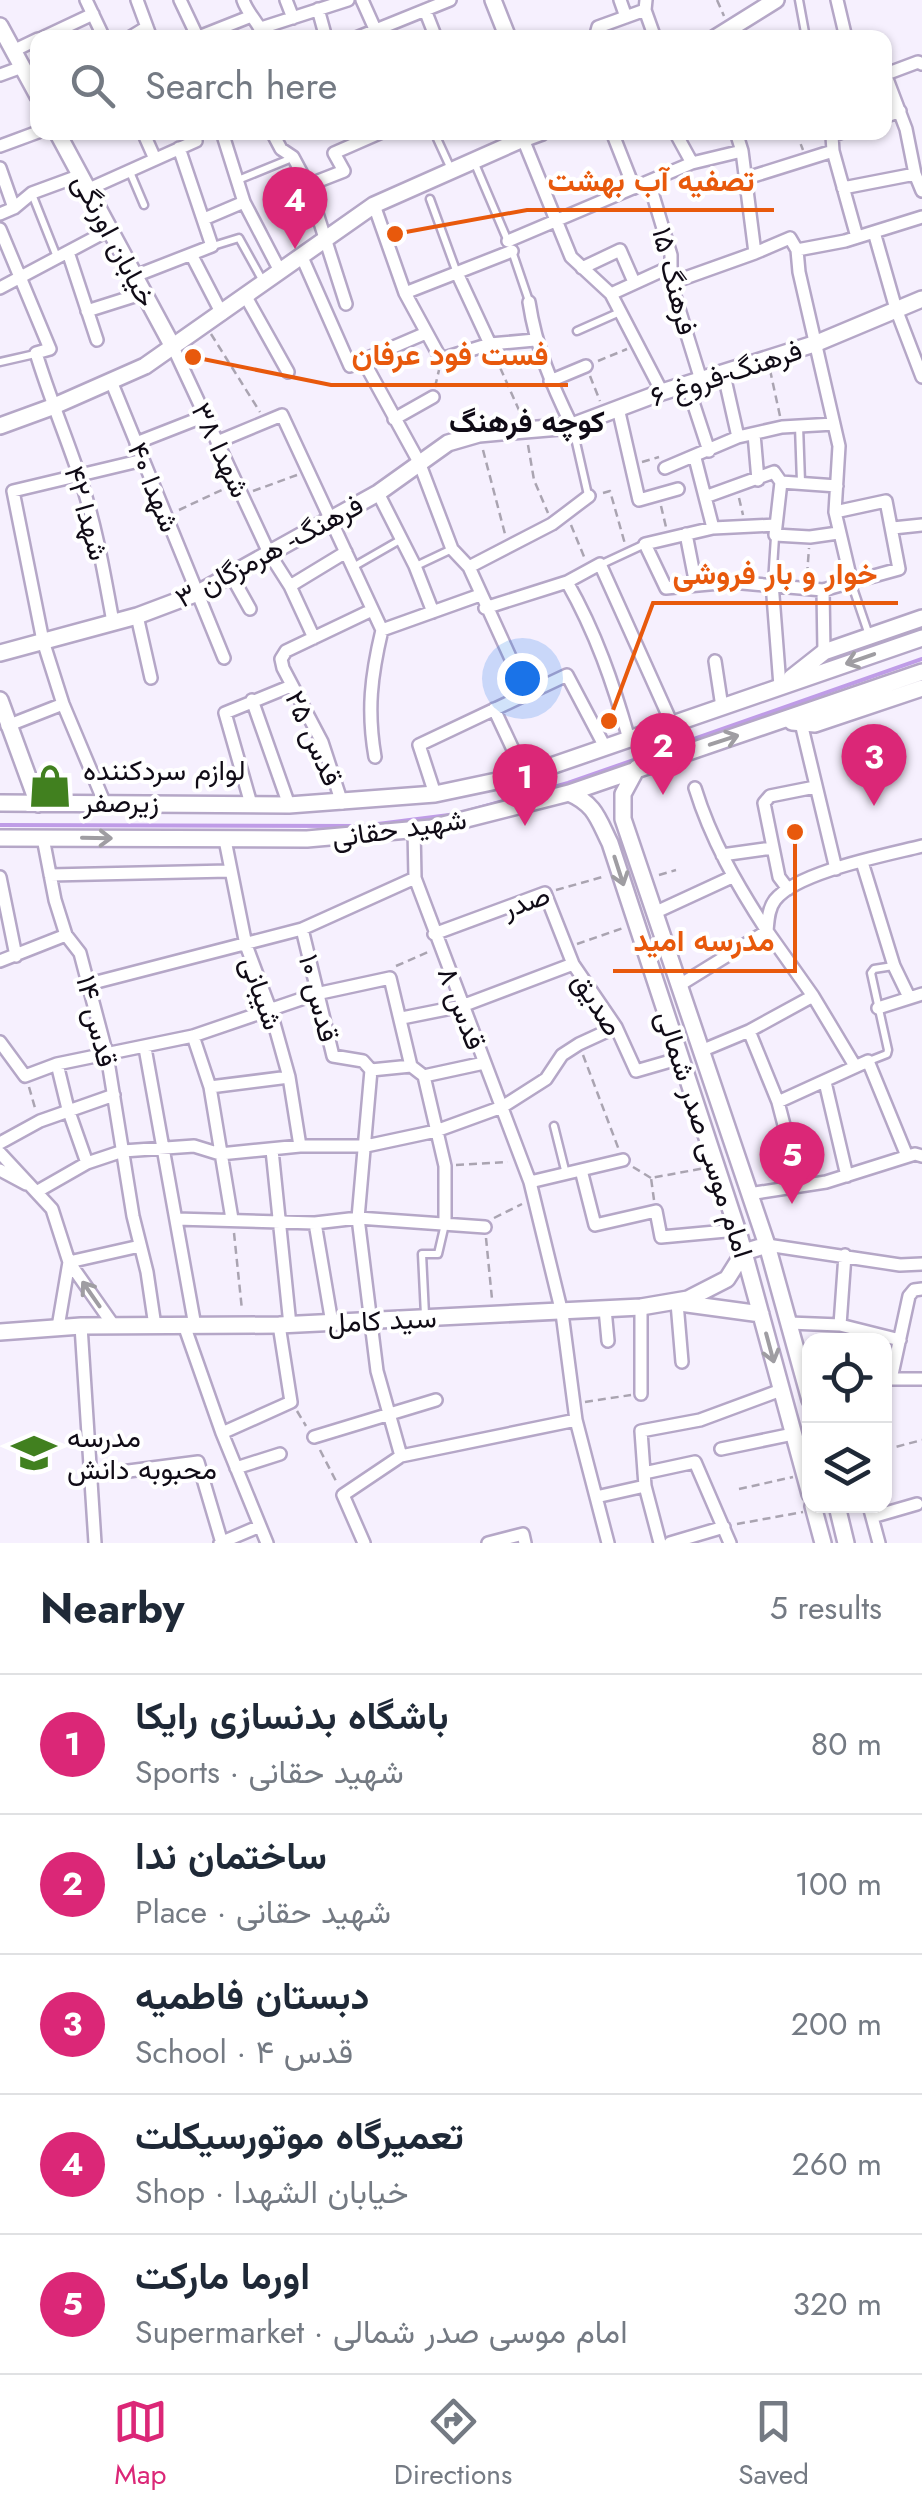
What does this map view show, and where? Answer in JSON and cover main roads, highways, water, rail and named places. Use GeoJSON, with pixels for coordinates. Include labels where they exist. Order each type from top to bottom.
{"type":"FeatureCollection","features":[{"type":"Feature","properties":{"kind":"main road"},"geometry":{"type":"LineString","coordinates":[[493,0],[505,30]]}},
{"type":"Feature","properties":{"kind":"main road"},"geometry":{"type":"LineString","coordinates":[[725,30],[775,0]]}},
{"type":"Feature","properties":{"kind":"main road"},"geometry":{"type":"LineString","coordinates":[[1,29],[30,81]]}},
{"type":"Feature","properties":{"kind":"main road","name":"خیابان اورنگی"},"geometry":{"type":"LineString","coordinates":[[61,140],[173,347]]}},
{"type":"Feature","properties":{"kind":"main road"},"geometry":{"type":"LineString","coordinates":[[0,426],[145,366],[374,205],[515,140]]}},
{"type":"Feature","properties":{"kind":"main road","name":"فرهنگ-فروغ ۶"},"geometry":{"type":"LineString","coordinates":[[526,431],[572,426],[662,392],[817,343],[922,299]]}},
{"type":"Feature","properties":{"kind":"main road","name":"فرهنگ- هرمزگان ۳"},"geometry":{"type":"LineString","coordinates":[[0,653],[136,616],[198,594],[378,494],[448,443],[478,434],[526,431]]}},
{"type":"Feature","properties":{"kind":"main road","name":"شهید حقانی"},"geometry":{"type":"LineString","coordinates":[[780,686],[824,652],[922,618]]}},
{"type":"Feature","properties":{"kind":"main road","name":"شهید حقانی"},"geometry":{"type":"LineString","coordinates":[[0,803],[289,805],[434,794],[525,775],[922,638]]}},
{"type":"Feature","properties":{"kind":"main road"},"geometry":{"type":"LineString","coordinates":[[803,718],[922,672]]}},
{"type":"Feature","properties":{"kind":"main road","name":"شهید حقانی"},"geometry":{"type":"LineString","coordinates":[[0,838],[307,839],[446,825],[568,794],[784,721],[803,718],[814,724],[922,688]]}},
{"type":"Feature","properties":{"kind":"main road"},"geometry":{"type":"LineString","coordinates":[[0,700],[38,804]]}},
{"type":"Feature","properties":{"kind":"main road"},"geometry":{"type":"LineString","coordinates":[[602,827],[608,820],[623,819],[624,794],[637,768]]}},
{"type":"Feature","properties":{"kind":"main road","name":"امام موسی صدر شمالی"},"geometry":{"type":"LineString","coordinates":[[568,794],[584,800],[602,827],[620,872],[738,1230],[802,1467]]}},
{"type":"Feature","properties":{"kind":"main road","name":"امام موسی صدر شمالی"},"geometry":{"type":"LineString","coordinates":[[623,819],[767,1245],[802,1371]]}},
{"type":"Feature","properties":{"kind":"main road"},"geometry":{"type":"LineString","coordinates":[[744,1252],[767,1245]]}},
{"type":"Feature","properties":{"kind":"main road","name":"سید کامل"},"geometry":{"type":"LineString","coordinates":[[0,1332],[81,1326],[284,1325],[641,1307],[676,1303],[728,1279],[744,1252]]}},
{"type":"Feature","properties":{"kind":"main road"},"geometry":{"type":"LineString","coordinates":[[676,1303],[760,1314]]}},
{"type":"Feature","properties":{"kind":"main road"},"geometry":{"type":"LineString","coordinates":[[814,1513],[823,1543]]}},
{"type":"Feature","properties":{"kind":"main road"},"geometry":{"type":"LineString","coordinates":[[839,1513],[846,1543]]}},
{"type":"Feature","properties":{"kind":"waterway"},"geometry":{"type":"LineString","coordinates":[[0,825],[362,826],[457,814],[568,783],[922,659]]}},
{"type":"Feature","properties":{"kind":"place","name":"تصفیه آب بهشت"},"geometry":{"type":"Point","coordinates":[395,234]}},
{"type":"Feature","properties":{"kind":"place","name":"تعمیرگاه موتورسیکلت"},"geometry":{"type":"Point","coordinates":[295,249]}},
{"type":"Feature","properties":{"kind":"place","name":"فست فود عرفان"},"geometry":{"type":"Point","coordinates":[193,357]}},
{"type":"Feature","properties":{"kind":"place","name":"خوار و بار فروشی"},"geometry":{"type":"Point","coordinates":[609,721]}},
{"type":"Feature","properties":{"kind":"place","name":"لوازم سردکننده زیرصفر"},"geometry":{"type":"Point","coordinates":[50,786]}},
{"type":"Feature","properties":{"kind":"place","name":"ساختمان ندا"},"geometry":{"type":"Point","coordinates":[663,795]}},
{"type":"Feature","properties":{"kind":"place","name":"دبستان فاطمیه"},"geometry":{"type":"Point","coordinates":[874,806]}},
{"type":"Feature","properties":{"kind":"place","name":"باشگاه بدنسازی رایکا"},"geometry":{"type":"Point","coordinates":[525,826]}},
{"type":"Feature","properties":{"kind":"place","name":"مدرسه امید"},"geometry":{"type":"Point","coordinates":[795,832]}},
{"type":"Feature","properties":{"kind":"place","name":"اورما مارکت"},"geometry":{"type":"Point","coordinates":[792,1204]}},
{"type":"Feature","properties":{"kind":"place","name":"مدرسه محبوبه دانش"},"geometry":{"type":"Point","coordinates":[34,1453]}},
{"type":"Feature","properties":{"kind":"district","name":"کوچه فرهنگ"},"geometry":{"type":"Point","coordinates":[527,422]}}]}
